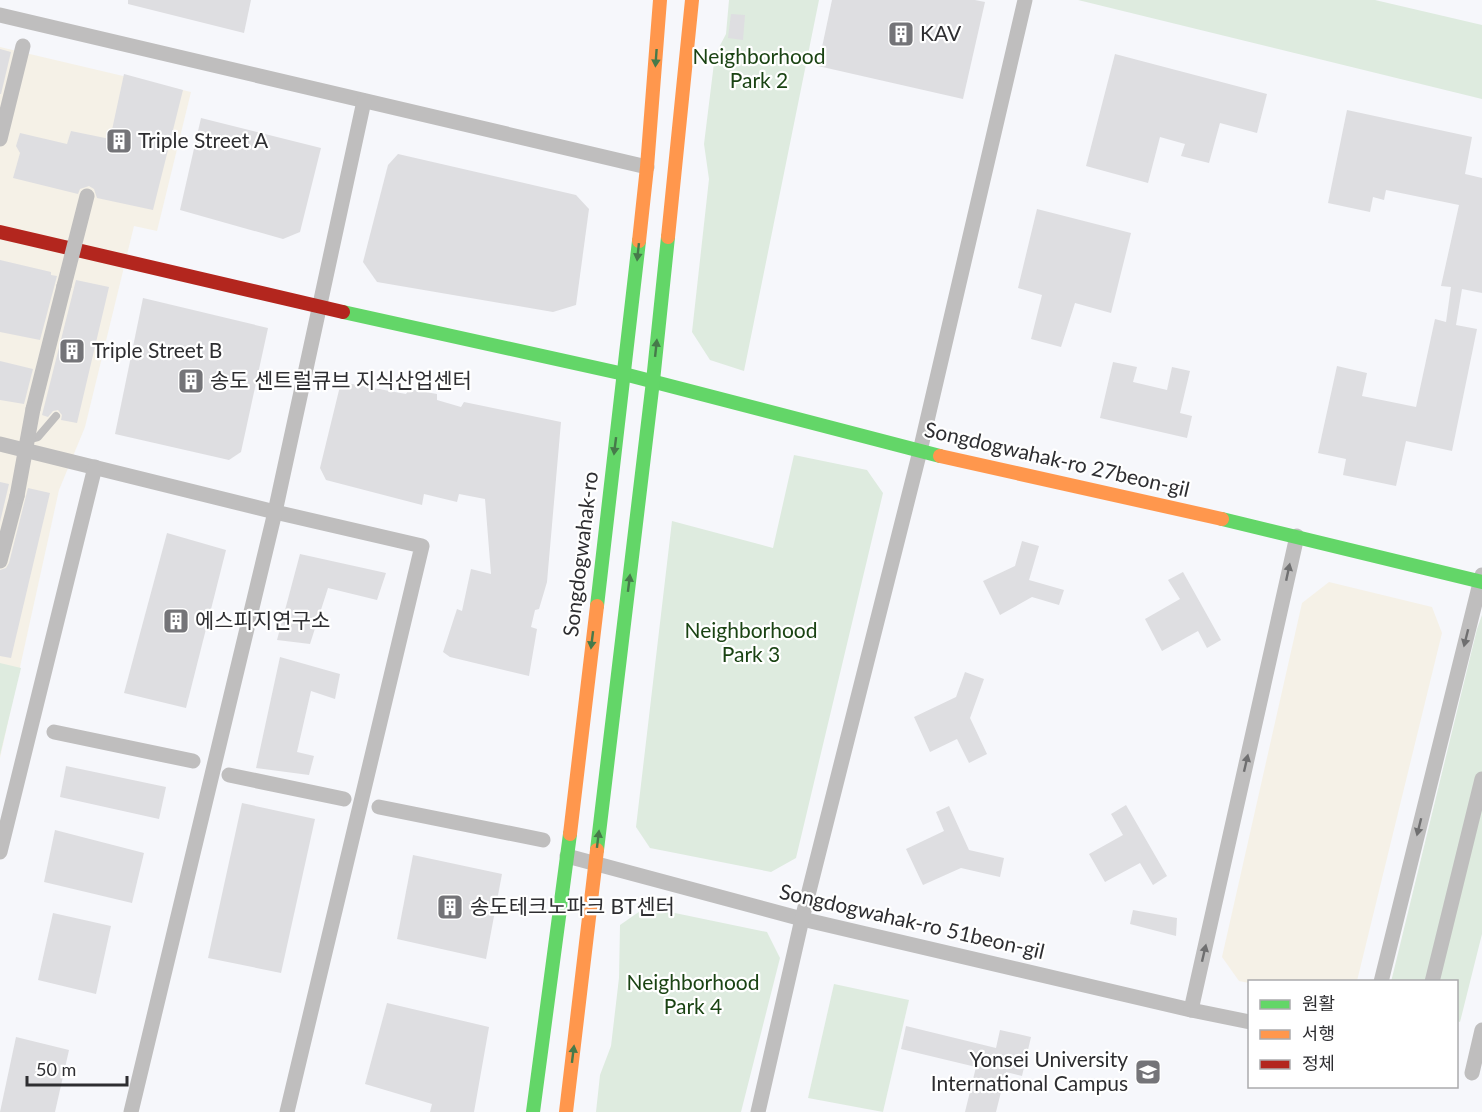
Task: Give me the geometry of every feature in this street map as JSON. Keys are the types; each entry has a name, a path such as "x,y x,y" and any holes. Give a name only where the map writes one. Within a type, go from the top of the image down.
{"main road":[{"name":"Songdogwahak-ro","path":"533,1112 567,856 624,374 647,166 660,0"},
{"path":"566,1112 653,381 692,0"},
{"name":"Songdogwahak-ro 27beon-gil","path":"0,231 319,308 624,374 920,451 1481,579"}],"street":[{"path":"758,1112 802,919 920,451 1025,0"},
{"path":"0,15 647,166"},
{"path":"0,139 23,46"},
{"path":"131,1112 275,512 364,101"},
{"path":"0,561 17,496 33,409 87,196"},
{"path":"3,444 422,546 286,1112"},
{"path":"0,852 95,467"},
{"path":"1191,1010 1297,536"},
{"path":"1380,980 1481,579"},
{"path":"54,732 193,761"},
{"path":"229,774 344,799"},
{"path":"1432,980 1482,779"},
{"path":"379,807 543,840"},
{"name":"Songdogwahak-ro 51beon-gil","path":"567,856 802,919 1248,1022"},
{"path":"1471,1072 1482,1030"}],"lane":[{"path":"3,444 38,437 56,416"}],"shaded area":[{"path":"0,47 191,92 157,231 134,226 85,427 59,490 0,758"},
{"path":"1329,582 1432,607 1442,633 1357,980 1248,980 1248,983 1239,981 1222,957 1302,603"}],"green space":[{"name":"Neighborhood Park 2","path":"729,0 819,0 744,371 710,360 692,332 709,179 704,144 715,55 726,34"},
{"path":"1078,0 1375,0 1482,25 1482,99"},
{"name":"Neighborhood Park 3","path":"794,455 867,470 883,493 796,858 771,872 650,848 636,827 672,521 773,548"},
{"path":"1482,615 1482,934 1460,1022 1458,1021 1458,980 1391,980"},
{"path":"0,663 21,668 0,755"},
{"name":"Neighborhood Park 4","path":"646,907 767,932 780,958 741,1112 596,1112 600,1075 611,1046 619,978 620,925"},
{"path":"834,984 909,1000 883,1112 808,1098"}],"building":[{"path":"128,0 251,0 244,33 128,4"},
{"name":"KAV","path":"832,0 975,0 985,2 963,99 818,66"},
{"path":"731,14 745,15 743,40 728,38"},
{"path":"0,49 11,52 1,94 0,94"},
{"path":"1115,54 1267,94 1257,133 1220,123 1209,163 1181,156 1185,144 1160,137 1148,183 1086,166"},
{"name":"Triple Street A","path":"124,74 183,90 153,210 97,198 94,189 89,186 80,189 78,194 13,178 20,153 16,146 20,133 67,144 71,131 110,139"},
{"path":"1347,110 1472,137 1465,174 1482,178 1482,293 1462,289 1456,325 1477,329 1452,451 1406,441 1396,486 1343,475 1346,459 1318,453 1337,366 1367,373 1362,396 1416,407 1435,319 1446,322 1451,287 1441,286 1459,205 1386,190 1384,200 1373,197 1370,212 1328,203"},
{"path":"201,118 321,148 300,232 283,239 180,210"},
{"path":"398,154 576,195 589,209 576,305 553,312 377,282 363,262 388,165"},
{"path":"1037,209 1131,233 1111,313 1075,303 1061,347 1031,339 1042,295 1018,288"},
{"name":"Triple Street B","path":"0,260 51,272 51,275 57,276 40,340 0,332"},
{"name":"Triple Street B","path":"76,280 109,287 77,423 61,420 62,415 58,410 53,411 48,417 42,415"},
{"name":"송도 센트럴큐브 지식산업센터","path":"143,298 268,328 241,452 229,460 115,434"},
{"path":"0,361 33,369 24,404 0,400"},
{"path":"1113,362 1137,367 1133,382 1167,390 1172,367 1190,371 1180,413 1192,416 1187,438 1100,418"},
{"path":"341,382 406,394 409,389 437,394 437,400 461,407 464,402 561,422 547,582 539,609 535,610 531,627 537,629 529,676 450,657 443,652 457,609 462,611 471,569 491,574 485,499 459,494 457,502 424,494 422,505 326,480 320,468"},
{"path":"0,482 9,484 0,522"},
{"path":"28,488 50,493 11,658 0,656 0,570 6,568 9,563"},
{"name":"에스피지연구소","path":"167,533 226,550 186,708 124,693"},
{"path":"1022,541 1039,546 1029,580 1064,590 1059,605 1032,597 1000,615 983,581 1015,566"},
{"path":"300,554 386,573 377,600 328,588 310,644 277,640"},
{"path":"1183,572 1221,640 1207,648 1198,631 1162,651 1145,619 1180,599 1168,580"},
{"path":"280,657 340,674 335,699 311,691 297,752 314,756 309,775 256,768"},
{"path":"965,672 984,679 970,718 987,754 969,763 957,739 930,752 914,717 956,697"},
{"path":"66,766 166,787 159,819 60,797"},
{"path":"242,803 315,819 281,973 208,958"},
{"path":"1126,805 1167,876 1153,885 1140,863 1105,882 1089,854 1123,835 1111,814"},
{"path":"949,806 969,850 1004,858 1000,877 961,868 923,885 906,849 944,831 936,812"},
{"path":"55,830 144,853 132,903 44,882"},
{"name":"송도테크노파크 BT센터","path":"413,855 502,874 486,959 397,939"},
{"path":"1133,910 1177,918 1176,936 1130,924"},
{"path":"53,913 111,926 96,994 38,980"},
{"path":"387,1003 489,1027 474,1112 430,1112 432,1104 365,1084"},
{"path":"906,1026 996,1048 1000,1030 1031,1037 1022,1076 1006,1072 996,1112 965,1112 976,1067 901,1049"},
{"path":"16,1037 69,1050 55,1112 0,1112"}],"traffic: fast":[{"path":"597,850 668,237"},
{"path":"597,606 639,241"},
{"path":"343,312 624,374 940,456"},
{"path":"1222,519 1482,582"},
{"path":"533,1112 570,834"}],"traffic: slow":[{"path":"639,241 660,0"},
{"path":"668,237 692,0"},
{"path":"940,456 1222,519"},
{"path":"570,834 597,606"},
{"path":"566,1112 597,850"}],"traffic: jam":[{"path":"0,232 343,312"}],"place":[{"name":"KAV","path":"901,34"},
{"name":"Triple Street A","path":"119,141"},
{"name":"Triple Street B","path":"72,351"},
{"name":"송도 센트럴큐브 지식산업센터","path":"191,381"},
{"name":"에스피지연구소","path":"176,621"},
{"name":"송도테크노파크 BT센터","path":"450,907"},
{"name":"Yonsei University International Campus","path":"1148,1072"}]}
